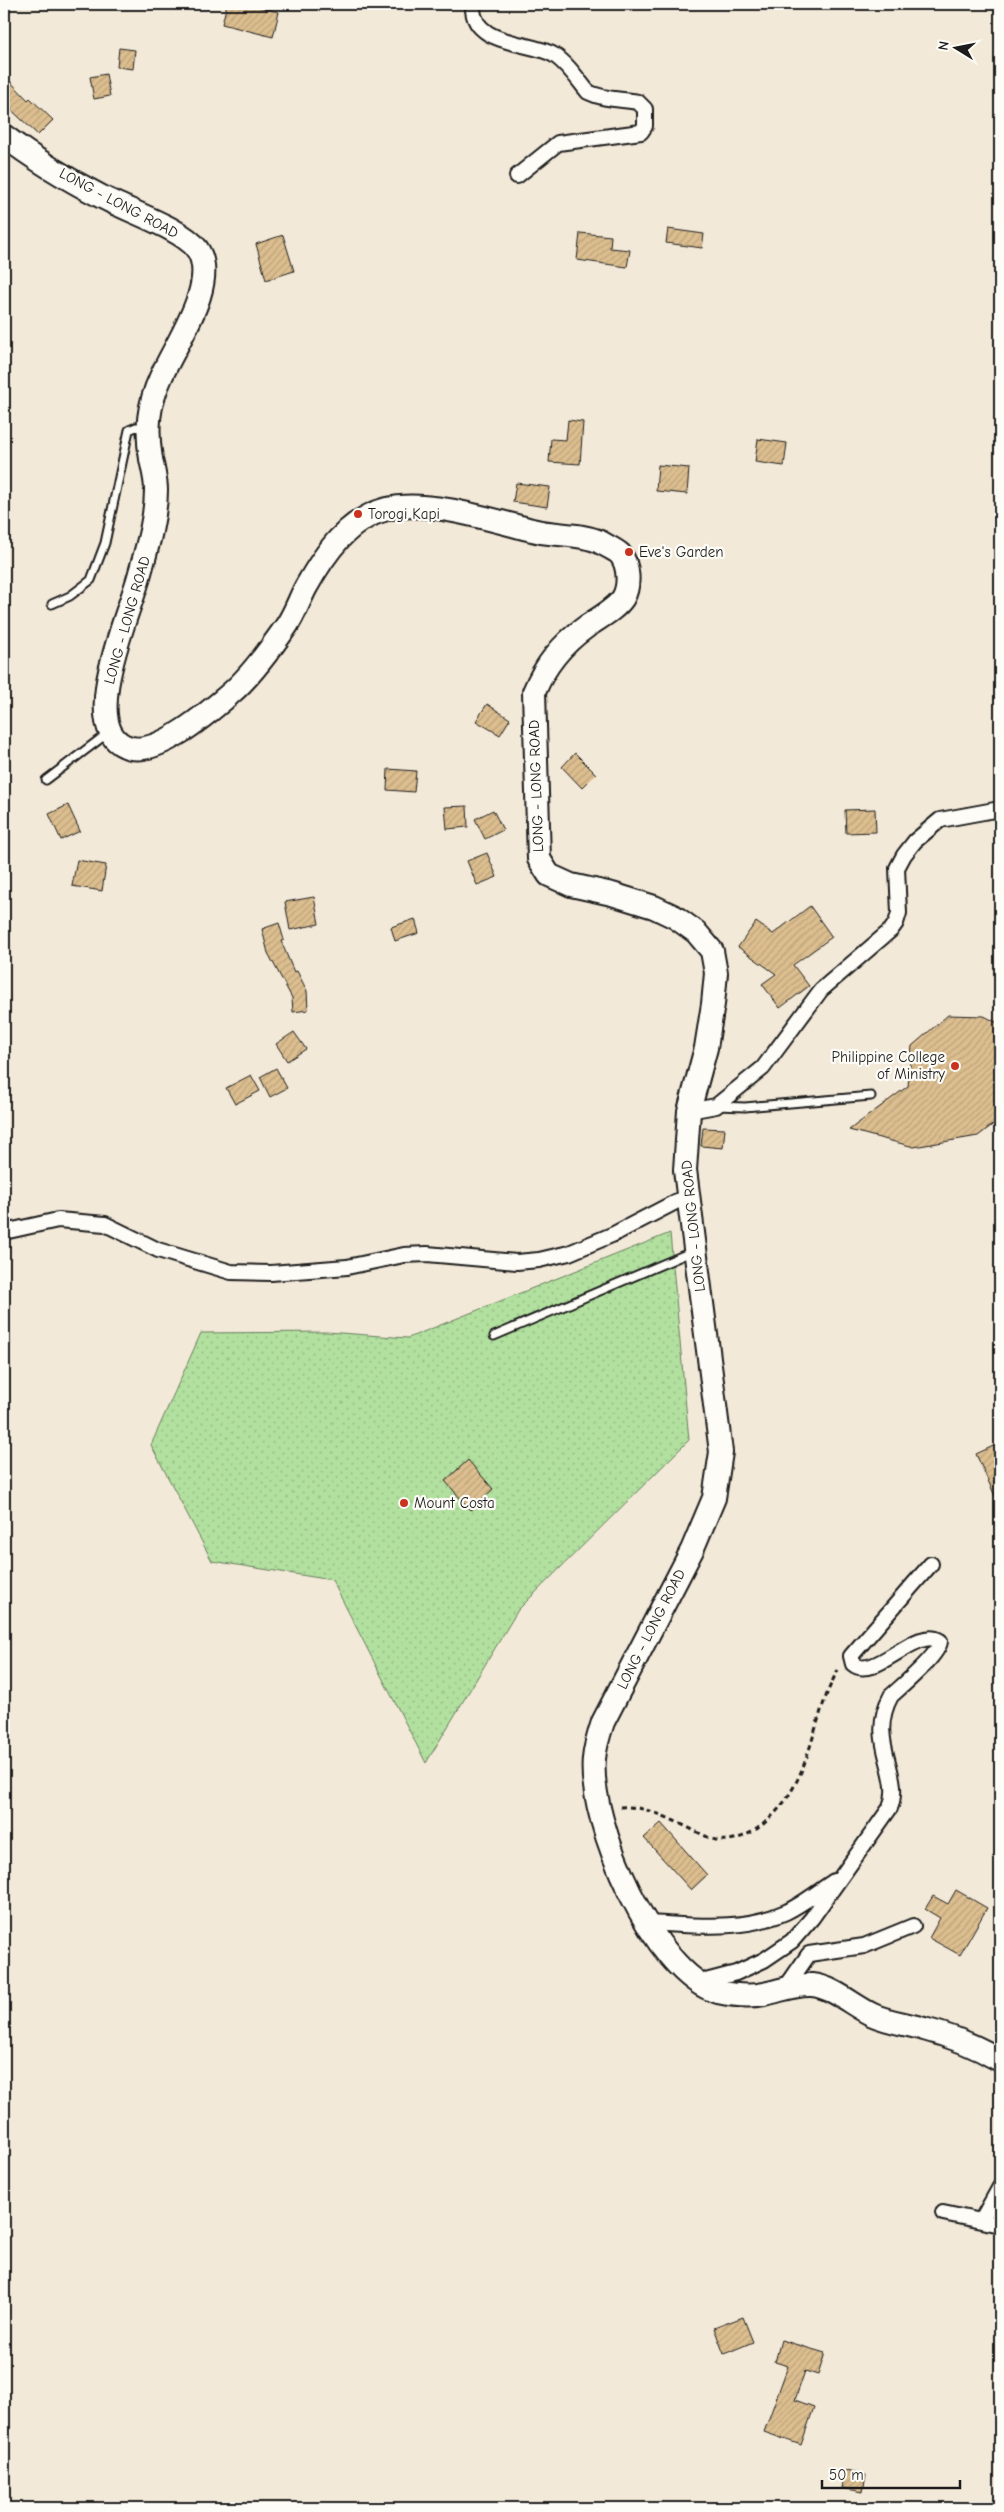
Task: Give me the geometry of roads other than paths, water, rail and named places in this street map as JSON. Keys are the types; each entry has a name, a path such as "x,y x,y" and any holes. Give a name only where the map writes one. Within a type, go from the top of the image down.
{"main road":[{"name":"LONG - LONG ROAD","path":"4,136 100,196 183,236 196,246 203,261 205,276 200,296 153,393 147,430 156,488 150,534 112,663 106,692 105,706 110,732 116,741 125,746 146,750 164,742 233,691 288,625 307,586 330,547 348,528 385,509 400,506 449,511 543,533 596,540 620,554 628,576 623,598 559,651 544,669 534,692 539,859 549,875 571,885 619,896 675,917 696,932 712,951 716,973 713,1004 706,1048 689,1111 685,1170 720,1445 714,1498 692,1550 603,1722 594,1760 599,1809 630,1894 646,1923 673,1960 698,1983 718,1992 738,1995 763,1994 786,1987 813,1985 839,1995 873,2015 947,2035 977,2046 1000,2060"}],"street":[{"path":"473,4 472,14 476,22 484,29 511,44 552,54 564,63 588,92 594,95 602,98 638,102 645,109 645,126 641,132 558,143 518,176"},
{"path":"689,1111 716,1106 763,1068 821,990 867,952 896,923 899,914 897,868 915,841 940,820 1000,809"},
{"path":"4,1232 58,1220 105,1224 158,1250 231,1272 271,1273 347,1267 404,1255 427,1254 517,1262 539,1260 569,1253 614,1234 687,1196"},
{"path":"698,1983 736,1972 764,1960 792,1941 812,1918 885,1817 894,1798 894,1791 882,1745 882,1725 886,1704 891,1696 932,1656 940,1646 940,1641 936,1638 925,1638 878,1663 863,1668 853,1664 851,1656 931,1564"},
{"path":"646,1923 721,1927 768,1919 801,1904 842,1875"},
{"path":"786,1987 809,1954 864,1946 913,1926"},
{"path":"981,2220 1000,2187"},
{"path":"943,2213 1000,2225"}],"lane":[{"path":"52,604 70,596 91,580 105,543 129,430 136,428 147,430"},
{"path":"46,780 110,732"},
{"path":"716,1106 745,1107 871,1096"},
{"path":"494,1336 694,1251"}],"place":[{"name":"Torogi Kapi","path":"358,514"},
{"name":"Eve's Garden","path":"629,552"},
{"name":"Philippine College of Ministry","path":"955,1066"},
{"name":"Mount Costa","path":"404,1503"}]}
